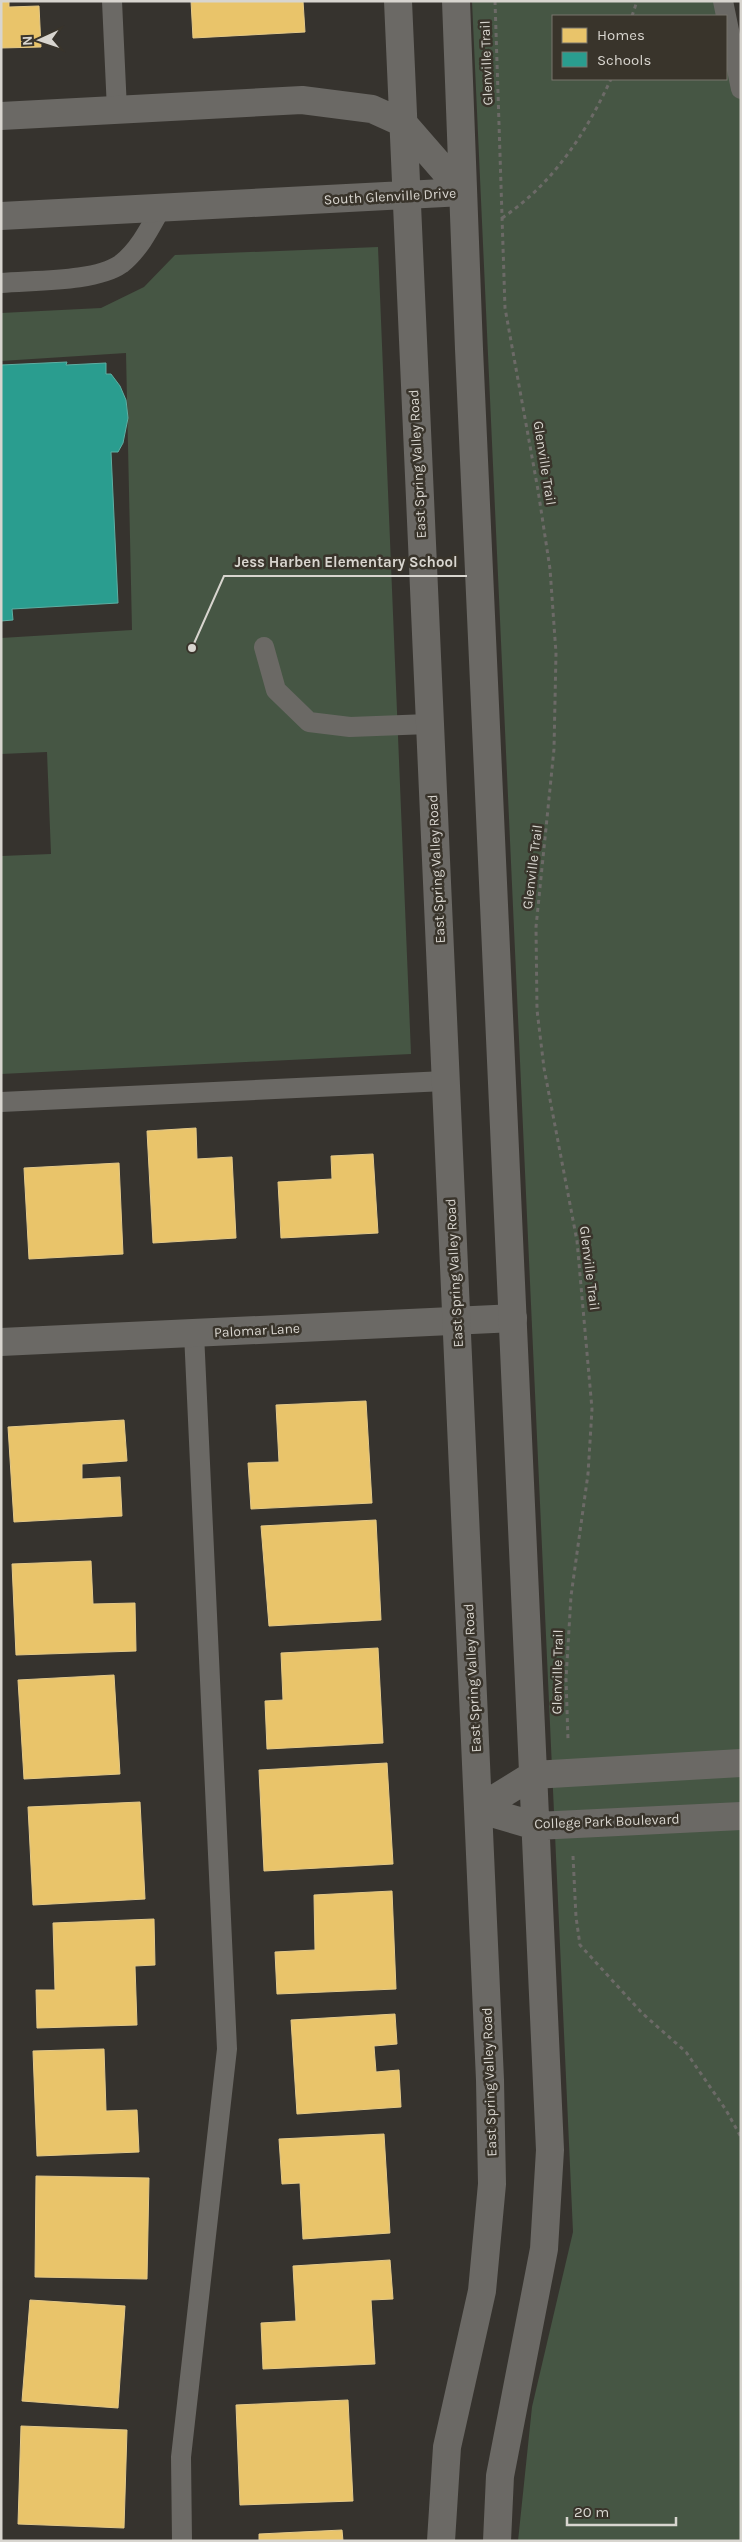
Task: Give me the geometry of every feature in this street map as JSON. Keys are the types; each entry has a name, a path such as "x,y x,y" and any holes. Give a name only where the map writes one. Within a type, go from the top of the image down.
{"street":[{"name":"East Spring Valley Road","path":"398,1 405,195 490,2080 492,2184 482,2291 446,2447 441,2541"},
{"path":"456,1 549,2160 544,2249 500,2476 497,2541"},
{"name":"South Glenville Drive","path":"1,116 302,100 372,109 403,123 463,192"},
{"name":"South Glenville Drive","path":"1,216 463,192"},
{"name":"Palomar Lane","path":"1,1342 513,1318"},
{"path":"478,1809 533,1776 741,1763"},
{"name":"College Park Boulevard","path":"478,1809 536,1826 741,1816"}],"lane":[{"path":"112,1 117,110"},
{"path":"723,1 726,15"},
{"path":"727,21 741,90"},
{"path":"1,283 97,275 121,264 142,242 161,208"},
{"path":"264,646 276,690 309,722 350,727 429,724"},
{"path":"1,1102 445,1081"},
{"path":"182,2541 180,2456 227,2049 194,1333"}],"path":[{"name":"Glenville Trail","path":"495,1 505,308 538,490 550,569 556,652 554,750 536,927 537,1010 544,1068 576,1242 592,1409 588,1474 571,1596 566,1679 568,1734"},
{"path":"632,15 637,1"},
{"path":"502,218 523,204 566,158 592,119 611,80"},
{"path":"573,1854 576,1917 580,1946 642,2013 686,2052 726,2110 741,2137"}],"green space":[{"path":"472,1 722,1 725,15 552,15 552,80 727,80 727,25 741,103 741,2541 518,2541 532,2407 573,2232"},
{"path":"378,247 411,1054 1,1074 1,856 51,854 47,752 1,754 1,638 132,630 126,353 1,361 1,313 101,308 144,287 175,255"}],"building: Homes":[{"path":"1,1 9,1 9,7 39,6 41,47 1,48"},
{"path":"191,1 303,1 305,32 193,38"},
{"path":"196,1128 197,1159 232,1157 236,1238 153,1243 147,1131"},
{"path":"373,1154 378,1233 281,1238 278,1182 332,1179 331,1156"},
{"path":"119,1163 123,1254 29,1259 24,1168"},
{"path":"366,1401 372,1503 251,1509 248,1463 279,1462 276,1405"},
{"path":"124,1420 127,1461 82,1464 82,1479 120,1477 122,1516 14,1522 8,1427"},
{"path":"376,1520 381,1620 269,1626 261,1526"},
{"path":"91,1561 93,1604 135,1603 136,1651 16,1655 12,1564"},
{"path":"378,1648 383,1743 267,1749 265,1701 283,1700 281,1653"},
{"path":"114,1675 120,1774 24,1779 18,1680"},
{"path":"387,1763 393,1864 264,1871 259,1770"},
{"path":"140,1802 145,1899 33,1905 28,1807"},
{"path":"392,1891 396,1989 277,1994 275,1952 315,1950 314,1895"},
{"path":"154,1919 155,1965 135,1966 137,2025 37,2028 36,1990 55,1990 53,1923"},
{"path":"395,2014 397,2044 374,2046 376,2072 399,2070 401,2107 297,2114 291,2020"},
{"path":"104,2049 106,2111 137,2110 139,2152 37,2156 33,2051"},
{"path":"384,2134 390,2233 303,2239 300,2183 282,2184 279,2139"},
{"path":"36,2176 149,2178 147,2279 35,2277"},
{"path":"390,2260 393,2299 371,2300 375,2364 263,2369 261,2323 296,2321 293,2266"},
{"path":"30,2300 125,2306 118,2408 22,2401"},
{"path":"348,2400 353,2501 240,2505 236,2405"},
{"path":"21,2426 127,2430 124,2528 18,2524"},
{"path":"342,2530 343,2541 259,2541 259,2534"}],"building: Schools":[{"path":"67,362 66,365 106,363 106,374 111,374 120,386 126,400 128,418 123,443 118,452 111,452 118,603 12,609 13,620 1,621 1,365"}],"place":[{"name":"Jess Harben Elementary School","path":"192,648"}]}
